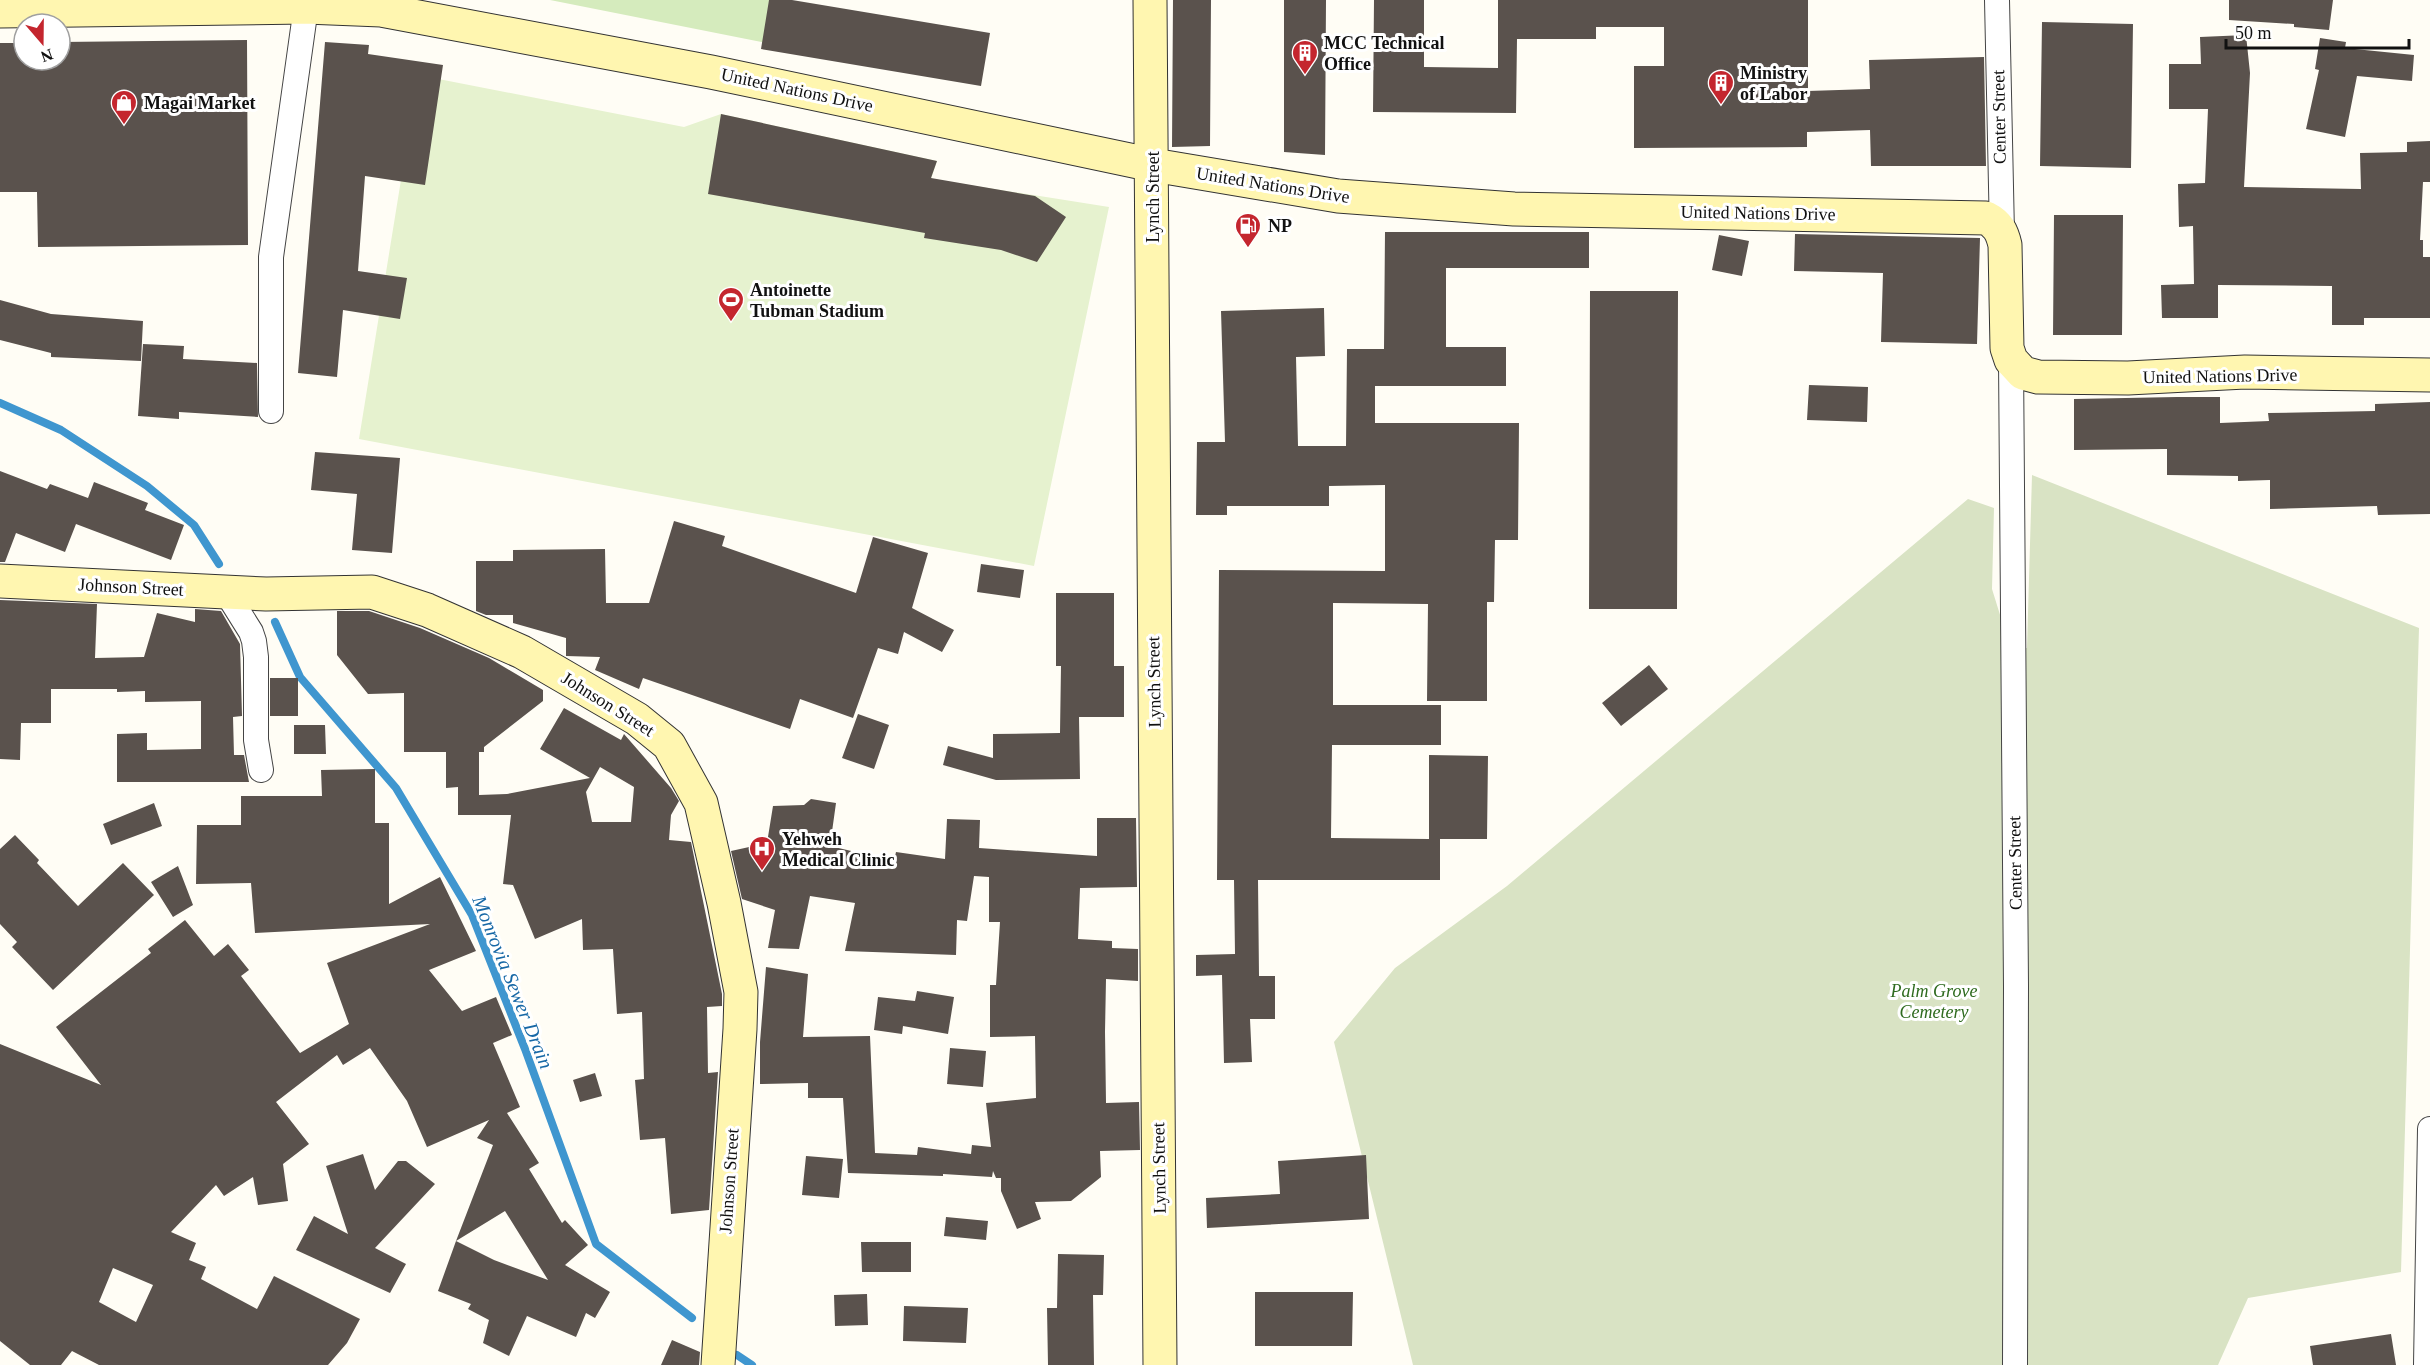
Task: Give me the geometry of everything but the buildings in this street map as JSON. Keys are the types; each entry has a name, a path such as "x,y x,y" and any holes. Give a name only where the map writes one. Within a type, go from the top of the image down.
{"street":[{"name":"Lynch Street","path":"1150,0 1160,1365"},
{"name":"Center Street","path":"1997,0 2002,233"},
{"name":"United Nations Drive","path":"0,11 306,7 381,10 711,72 1153,165 1338,196 1417,204 1526,210 1974,216 1995,222 2002,233"},
{"path":"271,411 271,257 306,7"},
{"path":"2002,233 2005,245 2007,348 2012,360"},
{"name":"United Nations Drive","path":"2012,360 2023,373 2038,377 2128,378 2245,372 2430,375"},
{"name":"Center Street","path":"2012,360 2016,974 2015,1365"},
{"name":"Johnson Street","path":"0,581 226,592 372,592 427,609 522,652 637,719 669,745 701,803 741,992 717,1365"},
{"path":"226,592 251,632 254,641 256,740 261,770"},
{"path":"2426,1365 2430,1129"}],"green space":[{"path":"550,0 769,0 766,43"},
{"name":"Antoinette Tubman Stadium","path":"418,75 684,127 721,114 937,161 931,179 1109,207 1034,566 359,439"},
{"name":"Palm Grove Cemetery","path":"2032,475 2419,628 2401,1272 2248,1298 2218,1365 1413,1365 1334,1042 1395,968 1507,886 1968,499 1994,508 1992,589 2010,647 2027,648"}],"waterway":[{"name":"Monrovia Sewer Drain","path":"0,403 61,430 147,486 194,525 219,564"},
{"name":"Monrovia Sewer Drain","path":"275,622 300,677 396,788 472,915 525,1049 596,1244 692,1318"},
{"name":"Monrovia Sewer Drain","path":"737,1355 752,1365"}],"place":[{"name":"MCC Technical Office","path":"1305,76"},
{"name":"Ministry of Labor","path":"1721,106"},
{"name":"Magai Market","path":"124,126"},
{"name":"NP","path":"1248,249"},
{"name":"Antoinette Tubman Stadium","path":"731,323"},
{"name":"Yehweh Medical Clinic","path":"762,872"}]}
